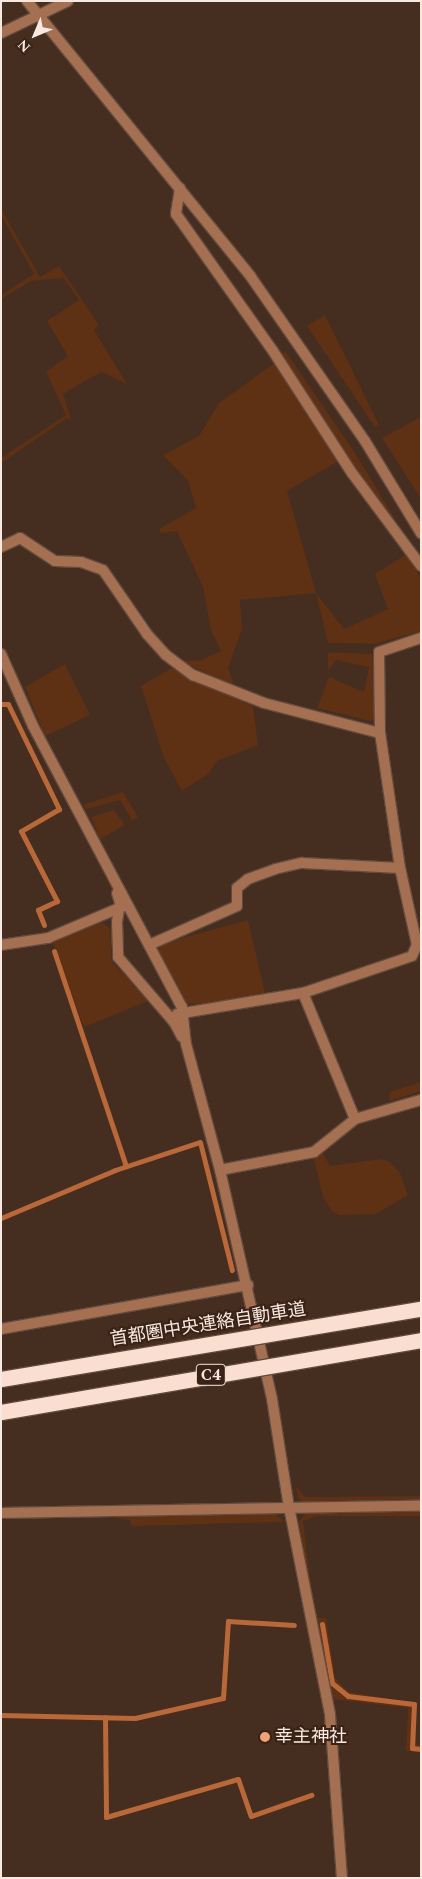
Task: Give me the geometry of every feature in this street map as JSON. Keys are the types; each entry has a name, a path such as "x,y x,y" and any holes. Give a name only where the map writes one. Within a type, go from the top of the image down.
{"highway":[{"name":"首都圏中央連絡自動車道","path":"1,1379 421,1309"},
{"name":"C4","path":"1,1412 421,1340"}],"street":[{"path":"27,1 251,278 317,368 421,533"},
{"path":"1,33 68,1"},
{"path":"180,188 176,214 273,351 352,472 421,566"},
{"path":"1,547 20,538 55,561 81,562 103,570 147,634 166,654 193,675 264,703 380,733"},
{"path":"169,1016 302,992 412,956 419,944 400,868 380,733 379,652 421,638"},
{"path":"1,654 33,726 106,866 124,906 150,945 184,1013 186,1044 220,1170 248,1286 272,1399 289,1507 330,1715 342,1878"},
{"path":"150,945 237,906 237,888 248,879 275,869 302,863 400,868"},
{"path":"1,945 48,938 124,906"},
{"path":"124,906 117,922 118,958 169,1016 186,1044"},
{"path":"302,992 355,1119"},
{"path":"220,1170 314,1152 355,1119 421,1100"},
{"path":"1,1329 248,1286"},
{"path":"1,1513 421,1506"}],"shaded area":[{"path":"1,209 40,277 59,266 99,325 94,330 127,384 102,372 63,394 71,419 67,418 1,463 1,458 66,415 46,372 68,356 47,321 79,300 64,278 31,281 1,299 1,295 34,274 1,215"},
{"path":"325,315 379,425 375,427 307,326"},
{"path":"286,352 353,450 394,517 390,519 356,472 280,355"},
{"path":"276,362 340,460 287,491 316,593 240,600 242,629 228,668 234,685 180,661 201,660 221,651 211,630 203,587 177,531 161,533 159,529 196,508 188,481 163,455 199,436 219,403"},
{"path":"421,417 421,499 382,438"},
{"path":"407,554 421,579 421,631 374,644 328,643 316,593 344,629 388,609 375,574"},
{"path":"328,652 372,654 374,657 375,718 370,721 317,708 329,677 364,692 369,667 336,660 328,671"},
{"path":"65,664 90,715 45,736 25,687"},
{"path":"172,668 253,706 258,745 217,761 208,774 182,791 164,758 141,686"},
{"path":"123,792 138,817 132,820 120,800 87,809 83,805"},
{"path":"114,810 125,825 100,839 91,817"},
{"path":"248,920 265,993 221,1002 191,1004 184,1001 158,953 160,944"},
{"path":"101,922 110,928 112,962 148,1001 84,1027 53,943"},
{"path":"421,1082 421,1091 389,1101 390,1092"},
{"path":"323,1153 330,1166 381,1159 390,1162 400,1173 408,1195 376,1214 339,1215 332,1211 323,1197 314,1159"},
{"path":"296,1486 305,1497 421,1496 421,1499 303,1502 298,1498"},
{"path":"421,1510 421,1516 316,1516 303,1521 315,1618 326,1618 335,1678 348,1692 416,1703 416,1744 421,1745 421,1752 406,1751 408,1708 332,1699 315,1619 299,1522 307,1512"},
{"path":"275,1513 284,1522 131,1526 130,1520 109,1517"}],"waterway":[{"path":"1,704 8,704 59,809 21,831 57,901 38,910 44,925"},
{"path":"54,951 126,1166"},
{"path":"1,1218 115,1170 200,1142 232,1270"},
{"path":"1,1715 135,1718 223,1698 228,1621 294,1625"},
{"path":"322,1624 332,1683 348,1696 414,1704 412,1748 421,1749"},
{"path":"105,1717 106,1817 238,1779 251,1816 311,1795"}],"place":[{"name":"幸主神社","path":"265,1737"}]}
